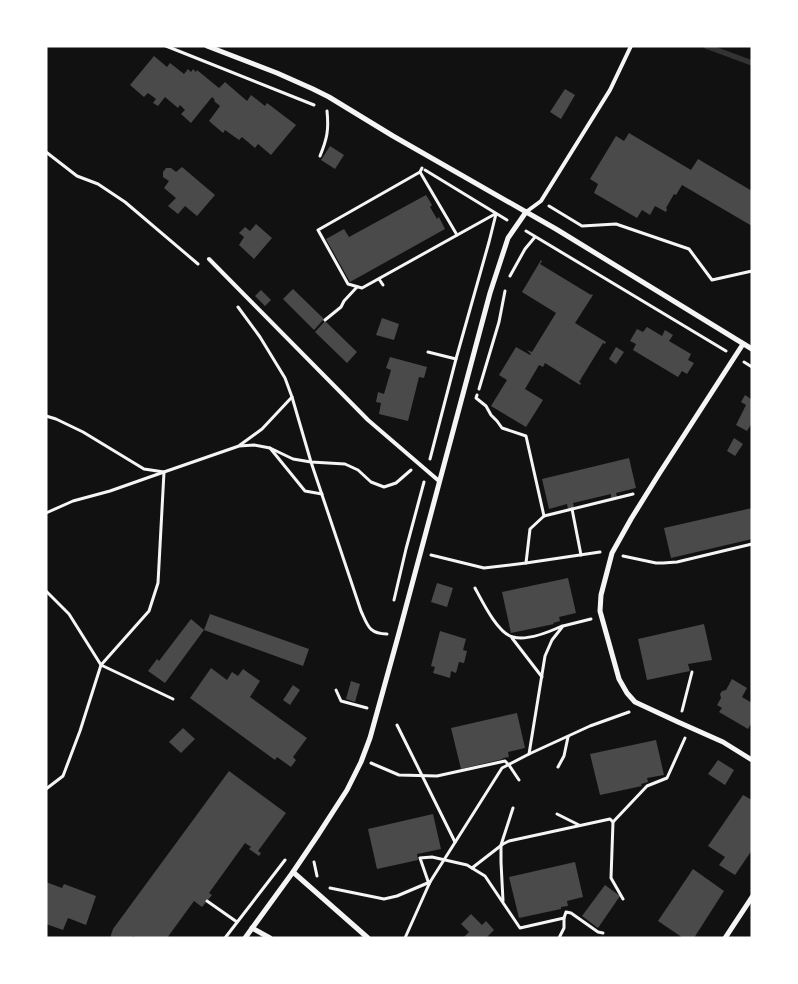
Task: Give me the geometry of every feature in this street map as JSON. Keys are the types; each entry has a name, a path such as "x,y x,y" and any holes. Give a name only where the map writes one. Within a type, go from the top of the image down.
{"street":[{"path":"207,46 313,89 351,110 392,136 526,212 752,350"},
{"path":"245,938 293,872 347,790 370,738 490,293 508,238 526,212"},
{"path":"743,344 659,474 612,553 601,595 600,611 619,679 635,702 723,742 752,760"},
{"path":"293,872 368,938"},
{"path":"725,938 752,897"},
{"path":"252,928 270,938"}],"lane":[{"path":"526,212 541,201 610,90 631,46"},
{"path":"209,259 368,420 439,481"}],"path":[{"path":"166,46 321,108"},
{"path":"320,156 329,126 327,111"},
{"path":"46,152 77,176 98,184 125,202 202,268"},
{"path":"393,606 406,549 496,214 362,288 348,284 318,230 421,170 457,235"},
{"path":"541,201 582,226 616,224 689,249 712,280 752,272"},
{"path":"508,279 535,236 752,367"},
{"path":"484,241 489,242"},
{"path":"379,279 383,285"},
{"path":"507,285 499,322 476,398 486,406 502,428 526,436 544,516"},
{"path":"325,320 341,307 357,287"},
{"path":"235,304 247,318 285,378 361,611 368,628 378,634 388,634 386,642"},
{"path":"428,352 456,359"},
{"path":"239,446 262,429 292,397"},
{"path":"46,416 83,432 144,469 164,472"},
{"path":"46,513 73,501 110,491 239,446 254,445 270,448 293,459 345,464 358,470 371,482 384,487 396,483 420,465"},
{"path":"270,448 304,492 322,494"},
{"path":"46,789 63,776 80,731 100,665 149,611 158,583 164,472"},
{"path":"526,563 530,529 544,516 639,492"},
{"path":"572,509 581,555"},
{"path":"420,553 484,568 606,551 648,562 677,562 752,544"},
{"path":"476,588 488,611 500,628 512,638 542,677"},
{"path":"46,591 70,614 100,665 173,699"},
{"path":"512,638 527,638 540,635 563,626 602,616"},
{"path":"529,754 545,656 552,640 563,626"},
{"path":"678,722 692,672"},
{"path":"336,690 341,701 368,709"},
{"path":"366,716 370,700"},
{"path":"405,938 429,883 502,768 590,726 637,709"},
{"path":"397,725 455,843"},
{"path":"558,767 564,756 568,736"},
{"path":"623,899 611,878 612,822 647,786 667,778 686,736"},
{"path":"362,758 399,775 423,776 437,776 505,761 519,780"},
{"path":"503,902 502,845 513,808"},
{"path":"557,814 579,825"},
{"path":"472,868 502,845 514,840 610,818 612,822"},
{"path":"429,883 420,858 432,857 467,865 487,878 520,928 564,918"},
{"path":"225,938 285,859"},
{"path":"314,859 317,877 321,882"},
{"path":"332,893 325,887 384,899 398,896 429,883"},
{"path":"207,901 237,922"},
{"path":"559,938 564,928 566,912 572,913 598,932 603,933"}],"building":[{"path":"154,56 167,67 170,63 184,74 188,69 191,72 193,69 196,72 197,70 219,88 225,82 247,101 251,95 265,106 267,103 296,125 271,155 258,144 255,148 242,137 239,140 225,130 223,133 209,121 220,106 212,97 191,123 181,114 185,110 180,105 178,108 165,97 158,106 153,103 156,99 148,93 144,97 130,85"},
{"path":"565,89 575,95 561,119 550,112"},
{"path":"629,133 691,170 698,159 752,191 752,226 682,185 676,195 674,194 666,208 666,212 655,206 650,215 642,210 637,218 594,193 598,184 590,179 616,136 624,141"},
{"path":"330,146 344,155 335,169 321,160"},
{"path":"182,167 215,195 197,216 185,206 178,214 168,206 176,198 164,188 169,181 163,177 163,172 166,168 171,168 176,172"},
{"path":"426,195 432,205 430,207 437,219 439,217 445,229 350,282 326,239 344,229 349,237"},
{"path":"256,224 272,238 254,259 239,245 244,237 239,233 245,227 250,231"},
{"path":"541,260 540,264 593,295 575,323 606,342 605,344 603,343 579,382 581,383 580,385 545,363 543,367 539,365 525,389 543,400 526,427 491,406 507,380 499,375 516,347 530,355 527,350 532,352 556,313 522,292"},
{"path":"293,289 324,319 314,330 283,299"},
{"path":"261,290 271,300 265,306 255,296"},
{"path":"382,318 399,324 394,340 376,335"},
{"path":"325,321 357,352 347,363 315,332"},
{"path":"647,327 662,336 665,330 673,335 669,341 691,354 688,360 694,363 687,374 682,371 678,377 633,350 636,344 630,341 637,329 643,332"},
{"path":"616,347 624,352 616,364 609,359"},
{"path":"390,357 427,367 424,378 419,377 408,421 379,414 381,403 376,402 378,392 384,394 391,370 386,368"},
{"path":"745,395 751,399 752,397 752,423 747,431 736,425 746,405 741,402"},
{"path":"734,438 743,444 735,456 727,451"},
{"path":"629,458 636,488 616,493 617,497 611,498 611,494 573,503 574,507 568,509 567,504 549,509 542,479"},
{"path":"752,508 752,539 671,558 664,528"},
{"path":"568,578 576,613 559,617 560,621 554,624 511,633 502,592"},
{"path":"437,583 453,588 447,607 431,602"},
{"path":"210,614 309,649 303,666 204,630"},
{"path":"191,619 204,630 165,683 148,671 157,659 159,661"},
{"path":"704,624 712,660 688,664 690,671 647,680 638,639"},
{"path":"440,631 466,639 463,650 467,651 464,663 459,662 456,673 451,671 450,678 433,673 435,667 431,666"},
{"path":"211,668 227,680 232,672 238,676 243,669 260,681 250,697 307,738 293,757 296,760 291,767 277,757 275,760 190,698"},
{"path":"732,679 747,688 742,697 752,703 752,722 748,729 719,712 722,708 717,705 721,698 720,694 726,690"},
{"path":"351,681 360,684 355,702 346,699"},
{"path":"293,685 300,690 290,705 283,700"},
{"path":"517,713 525,748 508,752 509,757 503,759 461,769 451,728"},
{"path":"183,728 195,739 181,753 169,742"},
{"path":"656,740 664,775 647,778 648,782 641,784 642,786 600,795 590,754"},
{"path":"718,760 734,770 725,785 708,774"},
{"path":"229,771 286,813 258,851 261,853 259,856 249,849 251,847 245,843 209,893 212,895 202,907 194,901 167,938 136,938 133,936 132,938 110,938 113,929"},
{"path":"743,795 752,800 752,850 735,875 719,865 725,857 708,846"},
{"path":"433,814 441,849 417,854 418,860 377,869 368,829"},
{"path":"575,862 583,897 567,901 568,906 561,907 561,909 519,918 509,877"},
{"path":"693,869 724,891 694,938 683,938 658,921"},
{"path":"46,882 62,888 64,884 96,896 86,925 68,918 63,930 46,924"},
{"path":"605,885 620,896 598,928 582,916"},
{"path":"471,914 482,925 486,921 494,930 486,938 463,938 469,932 461,924"}],"waterway":[{"path":"706,46 752,63"}]}
